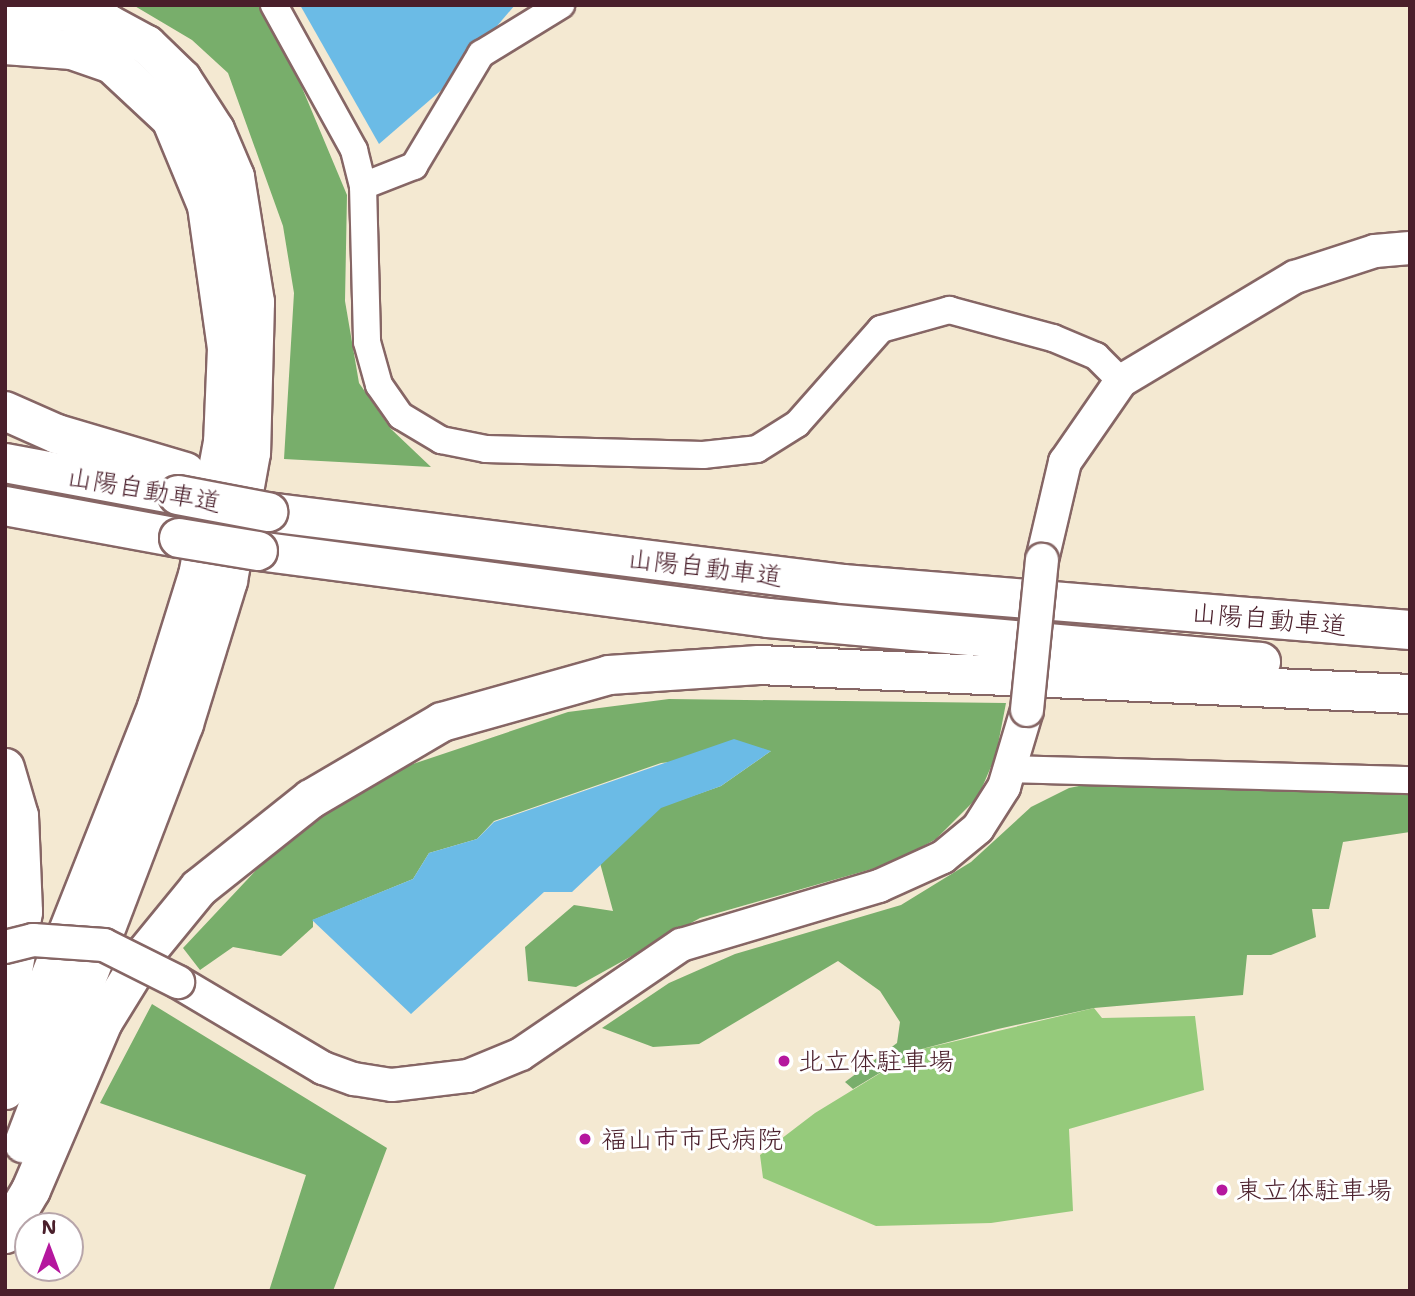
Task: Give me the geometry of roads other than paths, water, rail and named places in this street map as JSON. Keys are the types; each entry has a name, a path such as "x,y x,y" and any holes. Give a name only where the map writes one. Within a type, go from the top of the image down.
{"highway":[{"path":"5,11 68,12 108,24 146,45 182,79 215,130 236,177 255,302 251,453 228,581 184,724 5,1193"},
{"path":"5,45 72,50 112,64 171,119 207,206 226,348 223,442 198,575 156,707 5,1090"},
{"path":"5,411 181,483"},
{"name":"山陽自動車道","path":"5,463 181,483 545,548 843,584 1410,630"},
{"name":"山陽自動車道","path":"5,506 258,551 768,618 1410,674"},
{"path":"5,1234 31,1190 103,1022 145,954 199,888 311,799 442,722 609,675 759,665 1410,694"},
{"path":"5,768 19,816 23,912 5,1018"}],"street":[{"path":"274,5 354,150 363,187 364,314 379,384 416,428 465,447 703,455 757,449 797,424 881,329 938,312 974,314 1054,338 1096,356 1121,380"},
{"path":"363,187 414,166 481,54 561,5"},
{"path":"5,947 33,940 104,945 178,982 323,1069 354,1079 393,1085 468,1076 521,1054 681,945 879,886 943,857 978,828 1011,769 1027,710 1042,560 1065,462 1121,380 1295,277 1375,251 1410,248"},
{"path":"1011,769 1410,780"}],"water":[{"path":"300,5 515,5 445,87 379,144"},
{"path":"734,739 771,751 721,786 661,808 572,892 544,892 411,1014 312,920 413,879 429,853 477,839 494,822"}],"place":[{"name":"北立体駐車場","path":"784,1061"},
{"name":"福山市市民病院","path":"585,1139"},
{"name":"東立体駐車場","path":"1222,1190"}]}
